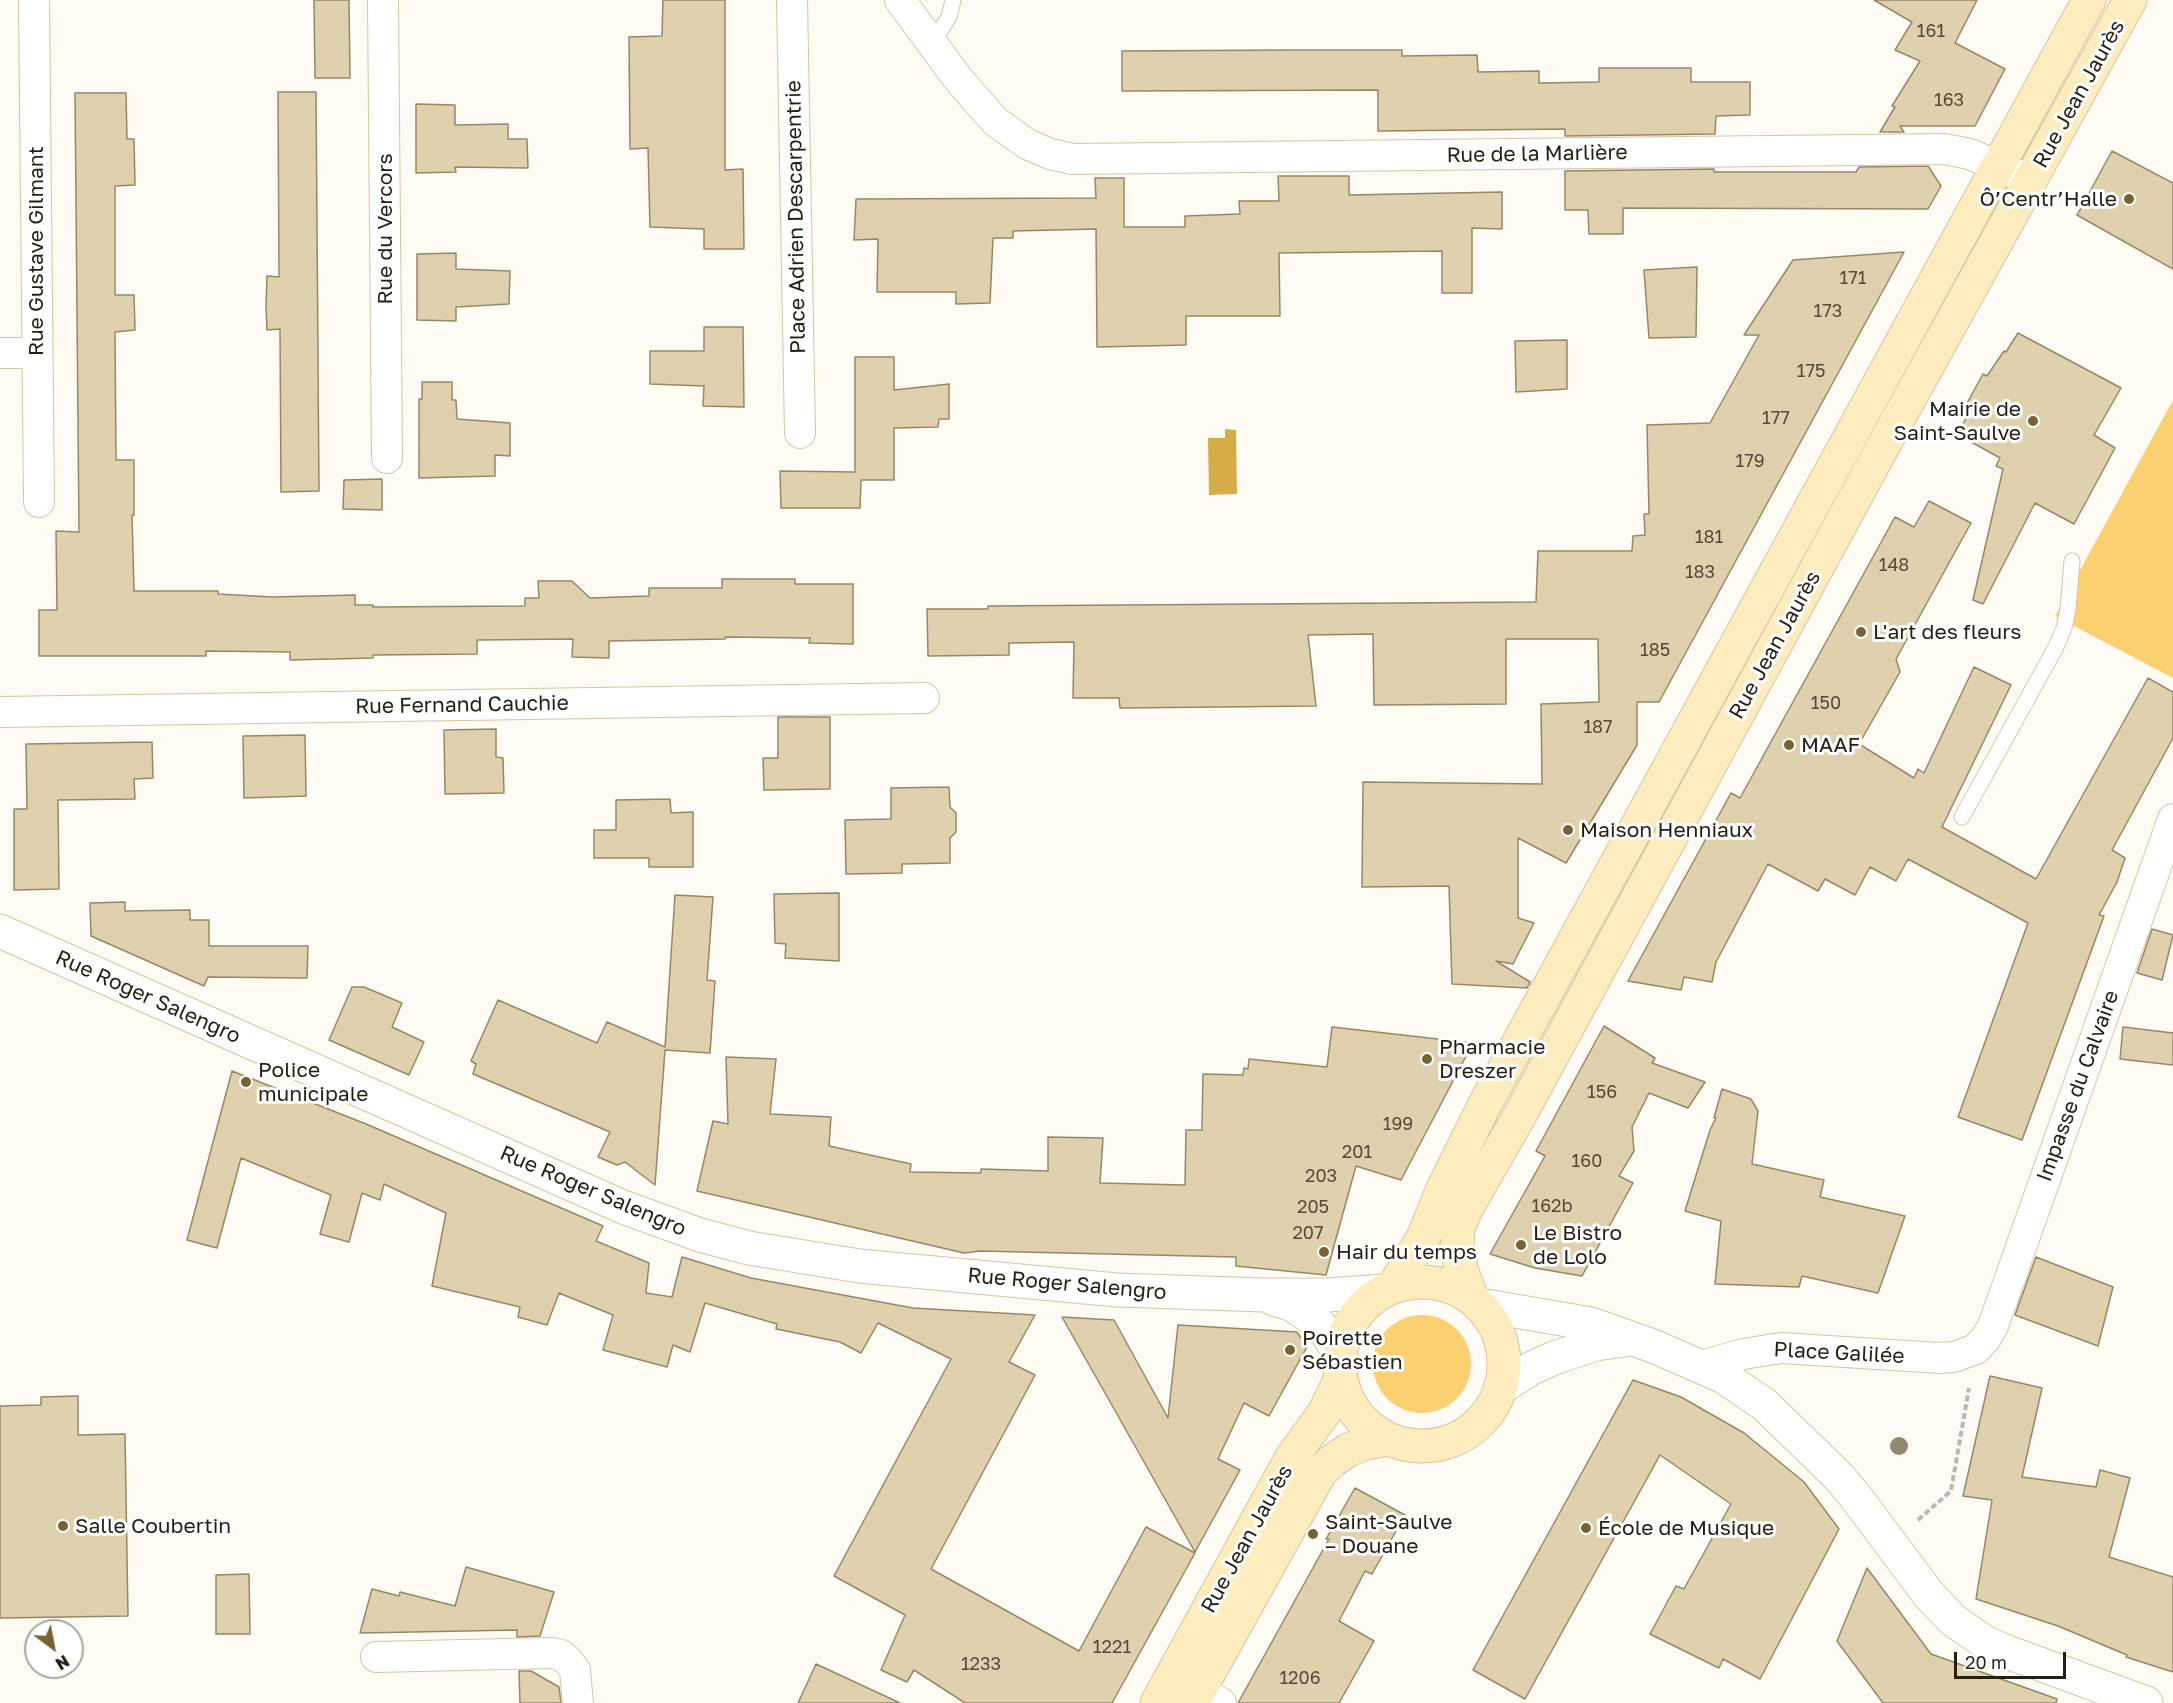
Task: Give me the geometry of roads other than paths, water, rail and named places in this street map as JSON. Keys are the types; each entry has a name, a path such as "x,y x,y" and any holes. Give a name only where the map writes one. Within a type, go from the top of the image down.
{"main road":[{"name":"Rue Jean Jaurès","path":"1389,1288 1423,1238 1442,1191 1484,1106 2089,0"},
{"name":"Rue Jean Jaurès","path":"1476,1302 1462,1272 1457,1250 1458,1229 1466,1209 1525,1106 1887,440 2130,0"},
{"path":"1414,1281 1435,1282 1455,1288 1476,1302 1493,1321 1503,1348 1504,1368 1500,1388 1492,1406 1480,1422 1456,1439 1437,1445 1417,1446 1388,1439 1357,1415 1347,1397 1340,1366 1345,1335 1354,1317 1367,1302 1389,1288 1414,1281"},
{"name":"Rue Jean Jaurès","path":"1188,1695 1292,1457 1328,1406 1340,1366"},
{"name":"Rue Jean Jaurès","path":"1188,1695 1320,1473 1348,1450 1366,1443 1388,1439"}],"street":[{"name":"Rue Gustave Gilmant","path":"34,0 39,502"},
{"name":"Rue du Vercors","path":"383,0 387,458"},
{"name":"Place Adrien Descarpentrie","path":"792,0 800,433"},
{"path":"900,0 932,43"},
{"name":"Rue de la Marlière","path":"932,43 985,112 1006,131 1038,150 1061,157 1086,160 1944,149 1970,154 2032,181"},
{"path":"0,353 37,353"},
{"name":"Rue Fernand Cauchie","path":"0,712 924,698"},
{"name":"Impasse du Calvaire","path":"1976,1348 1993,1326 2173,819"},
{"name":"Rue Roger Salengro","path":"0,931 623,1207 700,1235 749,1248 868,1267 1146,1292 1327,1294 1389,1288"},
{"name":"Rue Roger Salengro","path":"1264,1295 1293,1305 1309,1314 1322,1326 1340,1366"},
{"path":"1476,1302 1582,1321 1702,1366 1745,1389 1783,1421 1844,1483 1940,1608 1970,1633 2007,1652 2146,1703"},
{"path":"1500,1388 1532,1368 1560,1356 1607,1342 1633,1339"},
{"name":"Place Galilée","path":"1702,1366 1743,1354 1781,1348 1940,1358 1966,1354 1976,1348"},
{"path":"376,1657 552,1653 561,1655 574,1670 578,1703"}],"lane":[{"path":"932,43 949,17 953,0"},
{"path":"1962,817 2056,648 2068,609 2072,561"}],"place":[{"name":"Ô’Centr’Halle","path":"2129,199"},
{"name":"Mairie de Saint-Saulve","path":"2033,421"},
{"name":"L'art des fleurs","path":"1861,632"},
{"name":"MAAF","path":"1789,745"},
{"name":"Maison Henniaux","path":"1568,830"},
{"name":"Pharmacie Dreszer","path":"1427,1059"},
{"name":"Police municipale","path":"246,1082"},
{"name":"Le Bistro de Lolo","path":"1521,1245"},
{"name":"Hair du temps","path":"1324,1252"},
{"name":"Poirette Sébastien","path":"1290,1350"},
{"name":"Salle Coubertin","path":"63,1526"},
{"name":"École de Musique","path":"1586,1528"},
{"name":"Saint-Saulve – Douane","path":"1313,1534"}]}
